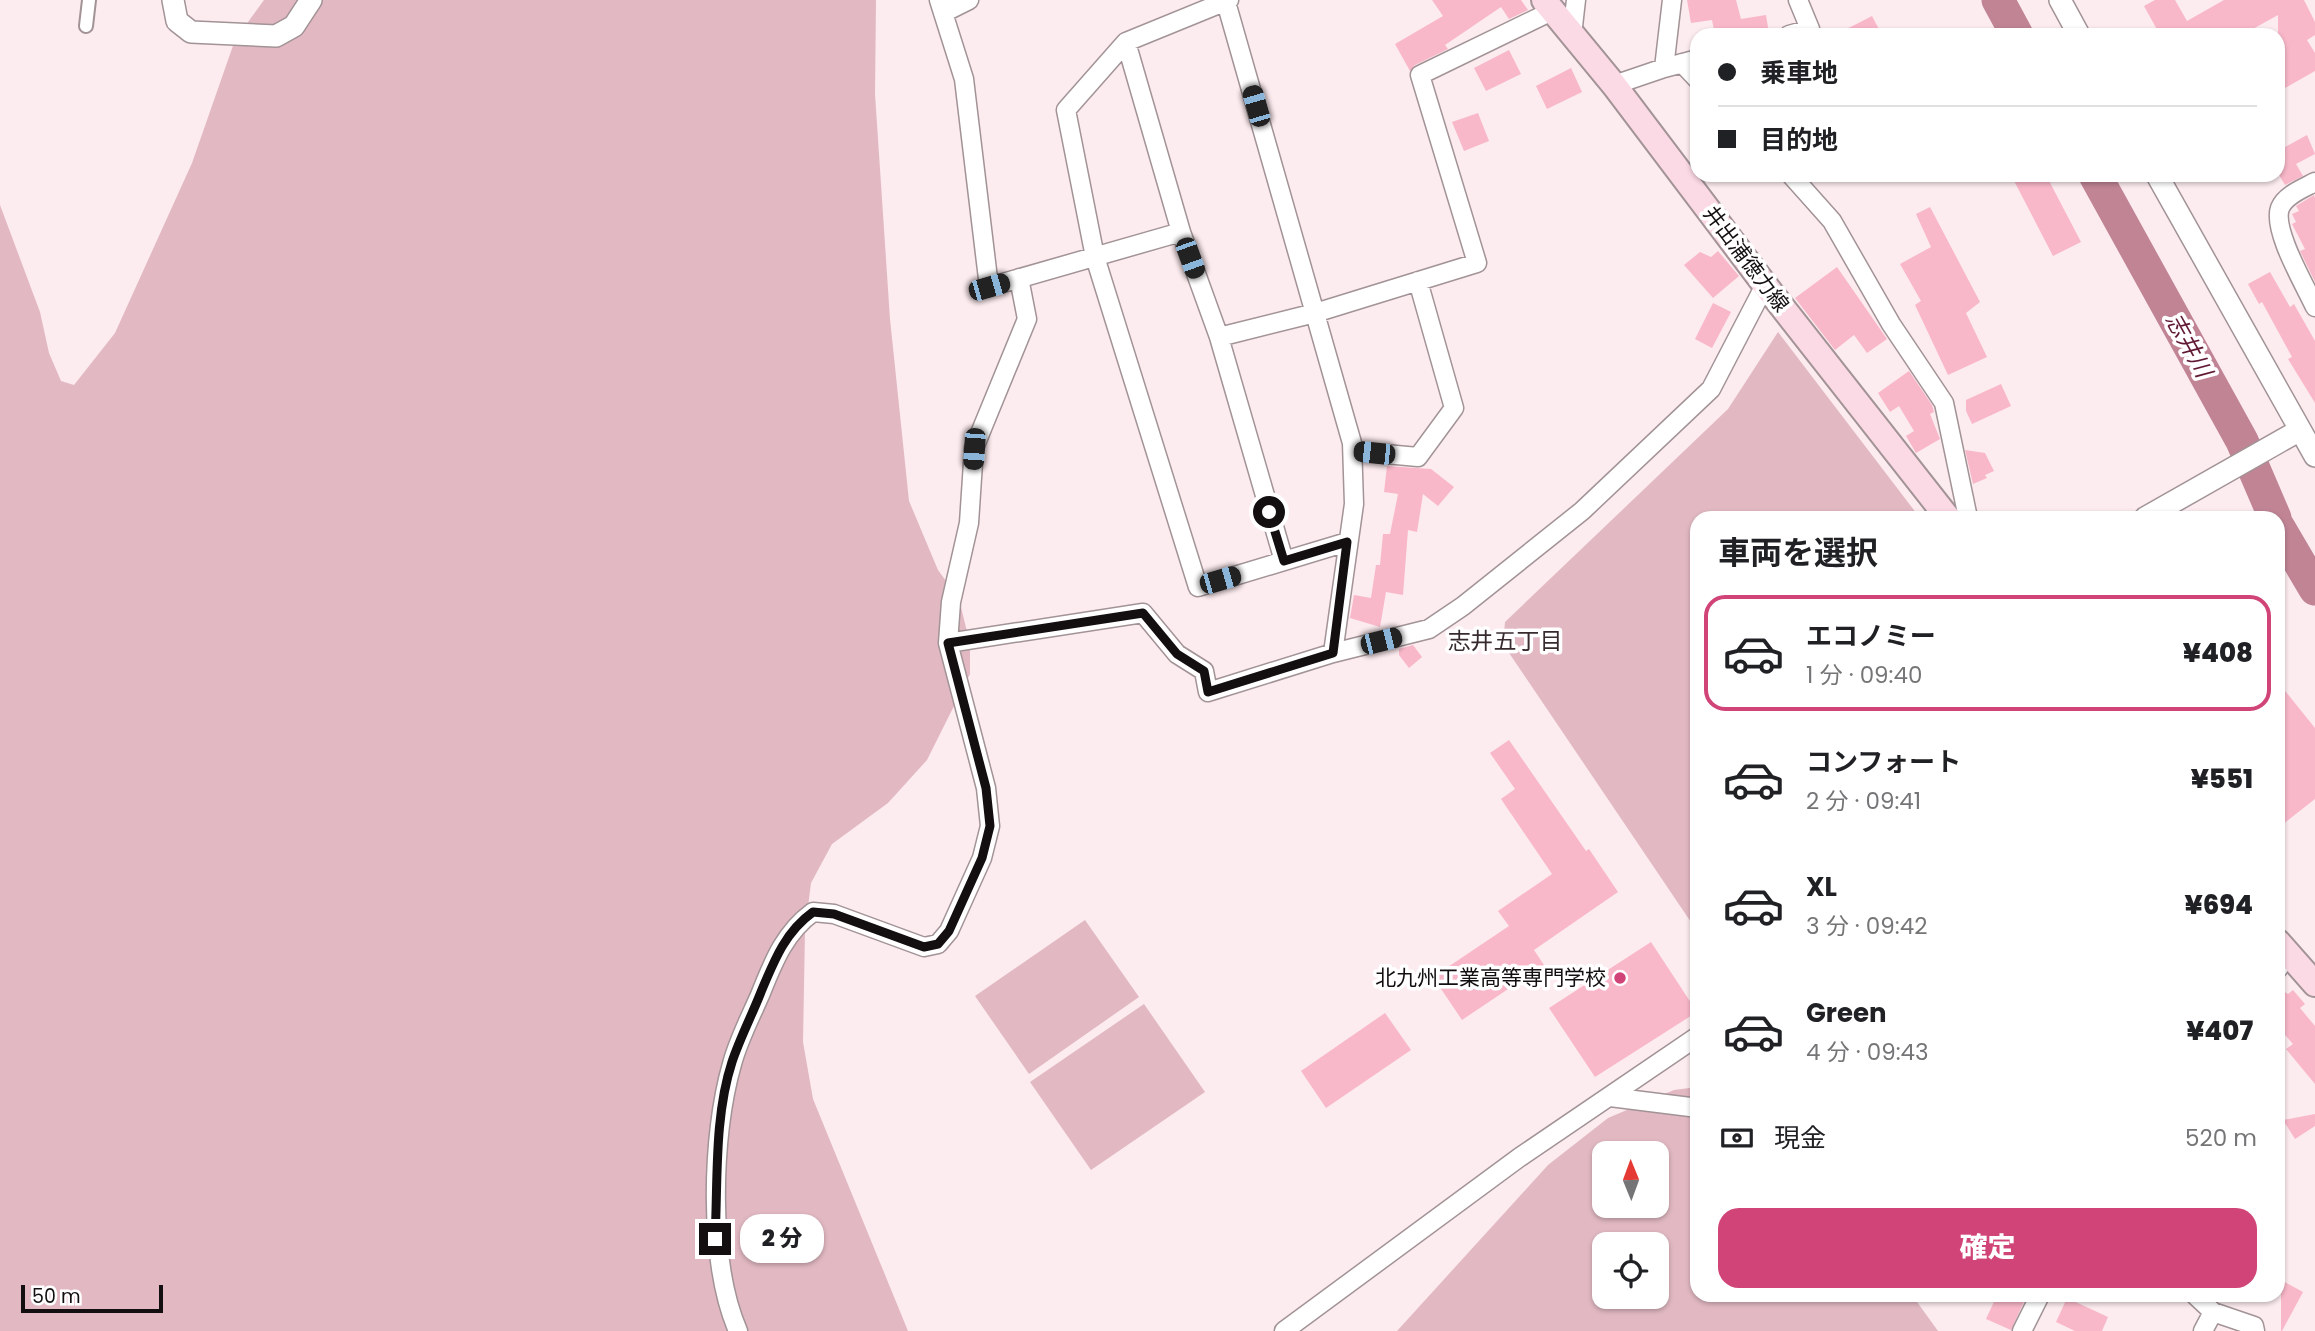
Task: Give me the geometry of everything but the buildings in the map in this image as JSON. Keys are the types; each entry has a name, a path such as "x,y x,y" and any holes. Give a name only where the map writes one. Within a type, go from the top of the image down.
{"main road":[{"name":"井出浦徳力線","path":"1548,6 1614,85 1765,285 1943,511"},
{"path":"2285,957 2315,984"}],"street":[{"path":"86,26 89,0"},
{"path":"173,0 177,21 191,32 276,36 294,26 311,0"},
{"path":"969,0 941,6 964,79 989,287 1181,232"},
{"path":"1572,34 1576,0"},
{"path":"1614,85 1681,63 1672,0"},
{"path":"1798,0 1810,28"},
{"path":"2060,0 2075,28"},
{"path":"1333,653 1354,504 1353,451 1228,1 1126,42 1066,110 1095,257 1198,587 1347,542"},
{"path":"1219,337 1315,313 1476,263 1420,75 1548,6"},
{"path":"1126,42 1181,232 1219,337 1284,561"},
{"path":"1797,182 1832,221 1891,324 1944,403 1967,511"},
{"path":"2161,182 2315,456"},
{"path":"2315,182 2292,194 2280,208 2279,228 2315,307"},
{"path":"737,1331 726,1303 715,1239 725,1093 732,1062 777,951 797,923 813,912 834,914 924,947 938,944 949,931 982,858 990,826 986,788 948,643 951,602 969,523 974,449 1027,319 1019,278"},
{"path":"1353,451 1418,457 1454,408 1418,281"},
{"path":"948,643 1143,613 1177,654 1204,671 1208,692 1333,653 1429,629 1463,606 1582,511 1711,389 1765,285"},
{"path":"2157,511 2300,430"},
{"path":"1284,1331 1520,1157 1690,1042"},
{"path":"1610,1097 1690,1107"},
{"path":"2022,1331 2036,1302"},
{"path":"2202,1302 2213,1312 2254,1326 2255,1331"},
{"path":"2203,1331 2213,1312"}],"shaded area":[{"path":"264,0 876,0 875,94 890,319 909,501 938,570 959,599 970,644 970,674 927,760 888,803 832,844 811,883 805,930 803,1042 813,1099 908,1331 0,1331 0,205 40,312 49,353 61,381 74,385 115,333 192,163 235,40"},
{"path":"1778,332 1915,511 1690,511 1690,921 1503,644 1505,622 1728,409"},
{"path":"1085,920 1139,997 1029,1074 975,996"},
{"path":"1144,1004 1205,1092 1091,1170 1030,1082"},
{"path":"1690,1088 1690,1302 1917,1302 1938,1331 1397,1331 1548,1165 1608,1118 1674,1090"}],"waterway":[{"name":"志井川","path":"1998,0 2013,28"},
{"name":"志井川","path":"2099,182 2242,441 2272,511"},
{"name":"志井川","path":"2285,538 2315,589"}],"place":[{"name":"北九州工業高等専門学校","path":"1620,978"}],"district":[{"name":"志井五丁目","path":"1505,641"}],"route":[{"path":"715,1239 725,1093 732,1062 777,951 797,923 813,912 834,914 924,947 938,944 949,931 982,858 990,826 986,788 948,643 1143,613 1177,654 1204,671 1208,692 1333,653 1347,542 1284,561 1269,512"}]}
